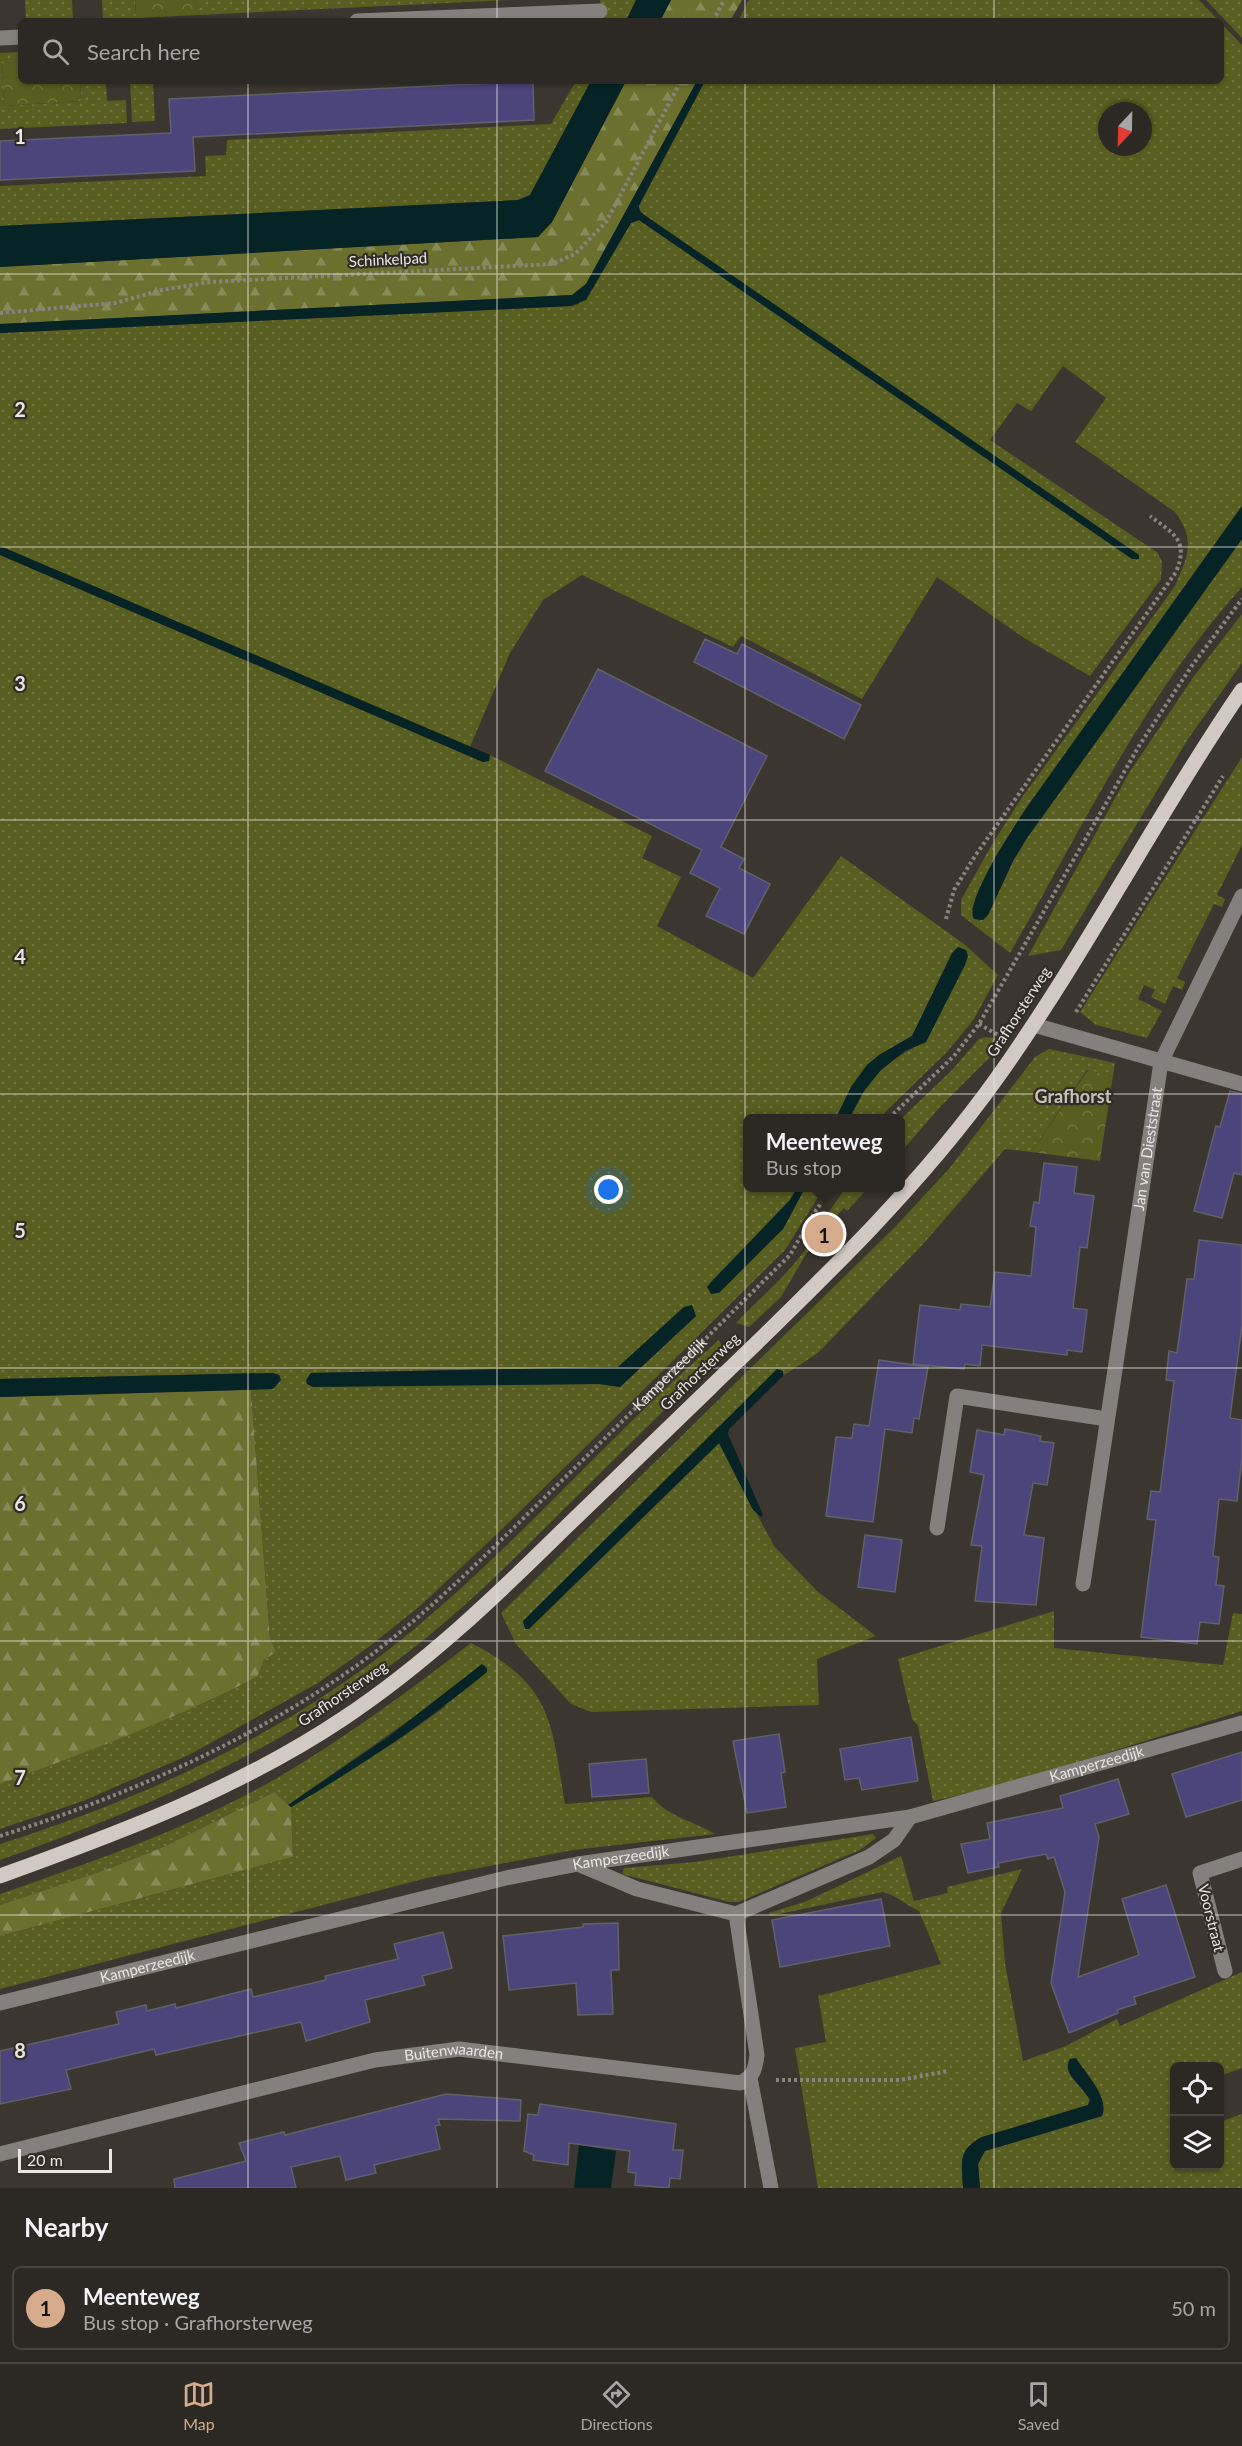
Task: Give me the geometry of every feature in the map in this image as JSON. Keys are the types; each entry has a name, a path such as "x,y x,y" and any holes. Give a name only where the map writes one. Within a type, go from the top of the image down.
{"main road":[{"name":"Grafhorsterweg","path":"905,1190 948,1143 1034,1024 1242,690"},
{"name":"Grafhorsterweg","path":"0,1876 104,1839 217,1790 342,1719 431,1654 502,1590 864,1235 903,1192"}],"street":[{"path":"430,18 600,11"},
{"path":"0,38 18,37"},
{"name":"Jan van Dieststraat","path":"1083,1584 1161,1062 1242,896"},
{"path":"1034,1024 1242,1084"},
{"path":"937,1528 957,1396 1107,1419"},
{"name":"Kamperzeedijk","path":"0,2003 428,1896 578,1864 910,1817 1242,1723"},
{"path":"578,1864 636,1889 736,1914 869,1857 894,1840 910,1817"},
{"name":"Voorstraat","path":"1225,1971 1200,1873 1242,1859"},
{"path":"736,1914 757,2055 755,2070 750,2078 771,2188"},
{"name":"Buitenwaarden","path":"0,2154 375,2060 459,2049 727,2083 740,2083 750,2078"}],"path":[{"path":"715,18 724,0"},
{"name":"Schinkelpad","path":"0,313 115,303 162,290 210,282 552,264 575,254 606,222 679,84"},
{"path":"946,919 954,890 975,856 1176,572 1182,556 1178,537 1150,516"},
{"name":"Grafhorsterweg","path":"894,1114 966,1042 1138,746 1191,667 1242,599"},
{"path":"1062,1033 1223,776"},
{"name":"Kamperzeedijk","path":"0,1836 85,1808 192,1761 295,1705 375,1652 424,1611 495,1545 790,1255 816,1210 830,1192"},
{"path":"750,2078 856,2082 900,2080 948,2071"}],"green space":[{"path":"25,0 72,0 73,18 26,18"},
{"path":"102,0 135,0 136,18 103,18"},
{"path":"135,0 198,0 198,15 136,18"},
{"path":"198,0 510,0 198,15"},
{"path":"600,0 636,0 627,18 600,18"},
{"path":"671,0 742,0 732,18 662,18"},
{"path":"749,0 1199,0 1216,18 740,18"},
{"path":"1206,0 1242,0 1242,38 1224,18"},
{"path":"1224,26 1242,45 1242,506 1027,807 995,857 972,909 979,921 988,915 1013,861 1027,838 1242,539 1242,587 1207,628 1145,717 1089,811 1010,953 961,915 961,900 991,846 1023,796 1175,586 1188,548 1186,531 1175,512 1075,442 1106,398 1063,366 1031,411 1017,403 990,440 1158,553 1162,562 1161,579 1090,676 1024,638 937,577 862,699 741,636 733,647 582,575 543,600 510,653 470,747 0,546 0,333 571,306 579,304 631,223 639,220 1137,560 1139,555 644,215 638,208 703,84 1224,84"},
{"path":"18,52 18,62 2,63 4,106 81,101 80,84 106,84 107,101 126,100 127,123 0,129 0,53"},
{"path":"18,62 18,84 80,84 81,101 4,106 2,63"},
{"path":"130,84 153,84 155,121 132,122"},
{"path":"574,84 589,84 530,195 518,200 0,226 0,186 206,176 205,156 226,155 227,140 551,124"},
{"path":"624,84 695,84 586,284 572,295 0,324 0,267 538,237 552,222"},
{"path":"0,555 483,762 490,755 652,836 642,858 681,877 657,926 753,978 841,856 964,944 998,975 974,1019 947,1052 883,1114 852,1114 869,1084 882,1069 899,1056 926,1042 933,996 912,1036 879,1055 867,1065 851,1087 838,1114 743,1114 743,1192 795,1192 790,1200 707,1288 783,1229 803,1192 821,1192 785,1250 498,1533 420,1606 318,1683 189,1755 83,1801 0,1829 0,1784 130,1735 226,1693 257,1677 264,1660 276,1652 270,1638 251,1390 273,1389 273,1373 0,1379","holes":["684,1307 696,1316 620,1387 599,1384 310,1386 307,1380 311,1373 618,1367"]},
{"path":"1242,614 1242,663 1188,739 1061,950 1028,956 1129,773 1194,676"},
{"path":"1242,757 1242,845 1217,895 1225,899 1222,907 1214,904 1177,978 1185,982 1182,990 1173,986 1165,1004 1151,997 1155,990 1144,985 1138,999 1162,1011 1147,1038 1096,1025 1080,1012"},
{"path":"994,1038 1001,1043 905,1147 905,1115 952,1070 979,1039"},
{"path":"1049,1049 1115,1063 1113,1076 1087,1070 1031,1152 1005,1149 925,1242 818,1353 784,1375 783,1371 777,1369 529,1629 719,1443 774,1546 817,1591 876,1636 817,1659 819,1705 591,1712 571,1704 516,1644 501,1613 895,1227 948,1170 1035,1057"},
{"path":"1088,1070 1113,1076 1100,1161 1031,1152"},
{"path":"843,1192 864,1192 847,1211 844,1208 818,1235 821,1237 806,1254 781,1297 749,1327 736,1323 802,1254"},
{"path":"719,1340 724,1352 478,1593 416,1646 367,1682 318,1715 217,1771 112,1818 0,1860 0,1844 107,1806 211,1760 310,1705 357,1673 444,1604 678,1376"},
{"path":"251,1390 270,1638 276,1652 264,1660 257,1677 226,1693 130,1735 0,1784 0,1397"},
{"path":"1054,1611 1054,1648 1223,1665 1233,1613 1242,1614 1242,1711 1000,1786 933,1801 918,1726 912,1719 898,1659"},
{"path":"471,1643 518,1674 544,1708 556,1750 565,1804 652,1797 673,1814 715,1834 573,1850 427,1878 0,1989 0,1936 293,1857 291,1807 400,1739 446,1706 435,1702 288,1805 274,1792 163,1847 108,1869 0,1905 0,1894 176,1828 244,1796 302,1763 352,1730"},
{"path":"274,1792 291,1807 293,1857 0,1936 0,1905 108,1869 163,1847"},
{"path":"873,1834 876,1838 860,1850 739,1902 729,1902 622,1874 624,1868 695,1862"},
{"path":"901,1856 914,1901 948,1893 947,1887 1022,1869 1001,1913 1005,1963 1023,2061 1066,2046 1117,2019 1120,2026 1242,1972 1242,2068 1224,2075 1224,2062 1170,2062 1170,2170 1224,2170 1224,2121 1242,2114 1242,2188 980,2188 978,2164 985,2151 1102,2116 1098,2093 1076,2058 1069,2072 1090,2100 1088,2105 982,2137 974,2142 963,2158 963,2188 818,2188 795,2048 826,2042 818,1996 941,1964 919,1911 892,1895 883,1892 770,1916 769,1913 807,1901"}],"water":[{"path":"636,0 671,0 662,18 627,18"},
{"path":"589,84 624,84 552,222 538,237 0,267 0,226 518,200 530,195"},
{"path":"695,84 703,84 639,205 640,212 1139,555 1139,559 1132,559 639,220 631,223 586,300 571,306 0,333 0,324 572,295 586,284"},
{"path":"1242,506 1242,539 1027,838 1013,861 988,915 983,920 974,919 973,910 976,897 983,881 1021,816"},
{"path":"0,546 490,755 489,761 483,762 0,555"},
{"path":"958,947 966,950 968,956 926,1042 905,1051 881,1070 864,1091 851,1114 838,1114 851,1087 867,1065 879,1055 912,1036 952,953"},
{"path":"795,1192 803,1192 783,1229 719,1293 711,1294 707,1287 711,1282 790,1200"},
{"path":"692,1305 696,1316 620,1387 599,1384 313,1387 307,1384 306,1380 311,1373 618,1367 684,1307"},
{"path":"777,1369 783,1371 783,1376 729,1429 728,1434 763,1515 761,1517 753,1510 719,1443 529,1629 525,1629 523,1621"},
{"path":"273,1373 279,1375 281,1380 273,1389 0,1397 0,1379"},
{"path":"482,1664 487,1668 487,1672 416,1727 317,1792 291,1807 288,1805 388,1737"},
{"path":"1076,2058 1100,2093 1104,2109 1102,2116 985,2151 978,2164 980,2188 963,2188 963,2158 968,2147 974,2142 982,2137 1088,2105 1090,2100 1068,2070 1070,2059"},
{"path":"579,2145 616,2151 611,2188 574,2188"}],"building":[{"path":"472,84 533,84 534,120 193,137 195,171 0,180 0,141 171,133 169,99"},
{"path":"705,639 737,654 742,644 861,705 844,739 694,662"},
{"path":"598,669 767,756 721,847 744,859 739,868 770,884 744,934 706,916 720,888 690,873 702,850 545,771"},
{"path":"1230,1091 1242,1094 1242,1175 1234,1173 1222,1218 1194,1211 1216,1126 1220,1127"},
{"path":"1044,1163 1077,1167 1074,1193 1094,1196 1087,1248 1080,1247 1073,1308 1087,1310 1082,1352 1067,1350 1067,1355 982,1345 980,1366 965,1364 964,1369 913,1364 920,1305 960,1310 961,1304 990,1307 995,1272 1031,1276 1036,1227 1030,1226 1034,1202 1039,1203"},
{"path":"1199,1240 1242,1245 1242,1325 1230,1418 1242,1420 1242,1457 1237,1501 1219,1499 1213,1556 1219,1557 1216,1585 1224,1586 1219,1624 1200,1622 1197,1644 1141,1637 1156,1520 1147,1519 1151,1491 1160,1492 1174,1381 1166,1380 1169,1351 1177,1353 1187,1279 1194,1279"},
{"path":"879,1360 928,1367 919,1419 914,1418 912,1433 885,1429 873,1522 826,1516 836,1437 852,1438 854,1424 869,1426"},
{"path":"1005,1429 1041,1436 1040,1441 1054,1443 1047,1485 1033,1483 1024,1535 1044,1538 1036,1605 975,1601 982,1546 971,1545 984,1475 970,1472 977,1430 1004,1435"},
{"path":"865,1535 902,1540 895,1592 858,1587"},
{"path":"779,1734 785,1772 781,1773 786,1807 747,1813 733,1741"},
{"path":"911,1737 918,1781 862,1790 859,1778 845,1780 840,1749"},
{"path":"1242,1752 1242,1800 1186,1817 1172,1774"},
{"path":"646,1759 649,1793 592,1797 589,1764"},
{"path":"1118,1779 1129,1814 1095,1824 1099,1837 1078,1977 1139,1955 1122,1899 1166,1885 1195,1977 1134,1997 1136,2004 1117,2010 1118,2013 1069,2033 1051,1983 1065,1892 1054,1857 1048,1859 1046,1854 998,1863 999,1867 968,1873 961,1844 990,1839 987,1823 1063,1808 1060,1796"},
{"path":"881,1899 890,1946 780,1967 772,1920"},
{"path":"618,1923 619,1970 611,1970 613,2014 578,2015 576,1983 509,1990 503,1936 583,1927 583,1924"},
{"path":"443,1932 452,1968 422,1976 425,1985 365,2000 370,2022 306,2041 301,2022 156,2055 154,2049 66,2070 71,2089 0,2104 0,2051 119,2024 116,2012 146,2005 147,2011 175,2004 176,2008 251,1989 253,1997 326,1980 325,1976 398,1959 394,1944"},
{"path":"446,2094 521,2100 520,2121 438,2119 440,2125 435,2126 440,2149 374,2165 376,2173 346,2180 340,2156 291,2167 296,2188 175,2188 174,2179 246,2161 239,2143 284,2132 285,2135"},
{"path":"540,2104 676,2124 673,2150 683,2150 680,2179 670,2178 669,2188 635,2185 636,2173 628,2172 630,2151 569,2143 568,2165 533,2160 534,2155 524,2151 528,2114 538,2115"}],"place":[{"name":"Meenteweg","path":"824,1234"}],"district":[{"name":"Grafhorst","path":"1073,1097"}]}
